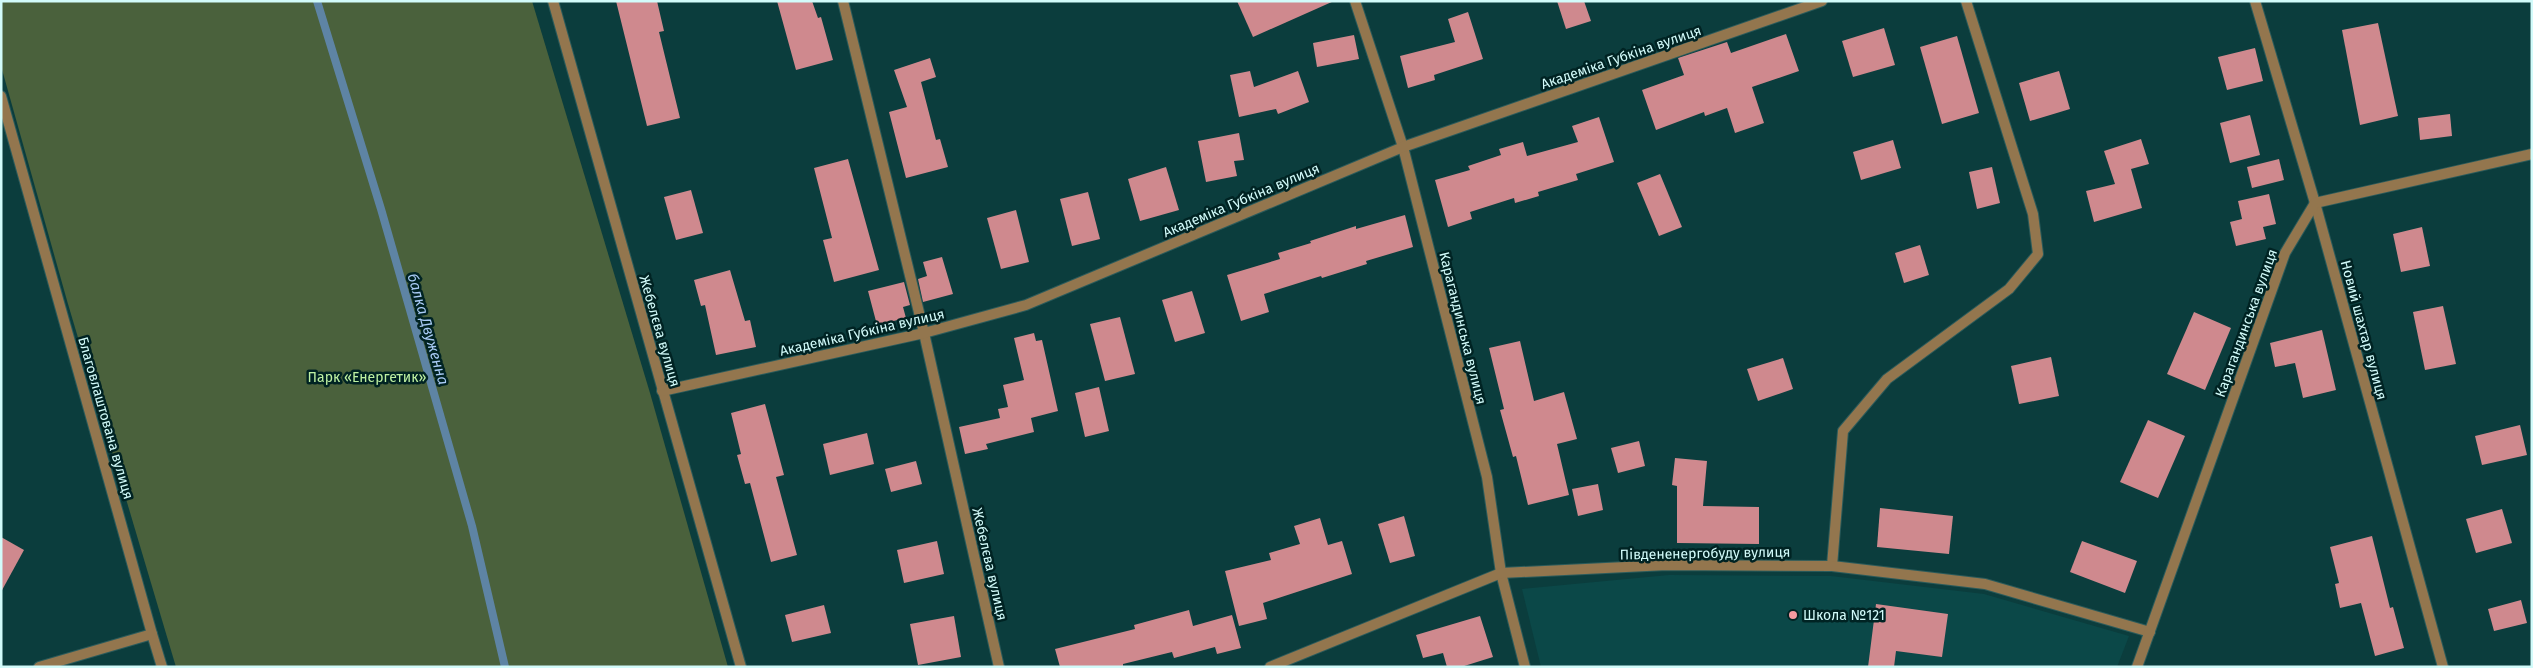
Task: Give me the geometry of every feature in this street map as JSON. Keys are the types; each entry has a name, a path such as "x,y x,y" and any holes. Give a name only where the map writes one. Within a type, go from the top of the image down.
{"street":[{"name":"Жебелєва вулиця","path":"553,1 741,667"},
{"name":"Жебелєва вулиця","path":"843,1 924,333 999,667"},
{"name":"Карагандинська вулиця","path":"1355,1 1403,147 1488,478 1501,573 1525,667"},
{"name":"Академіка Губкіна вулиця","path":"662,391 924,333 1026,306 1403,147 1822,1"},
{"path":"1832,566 1843,432 1887,379 2009,289 2038,254 2033,214 1966,1"},
{"name":"Новий шахтар вулиця","path":"2255,1 2315,203 2443,667"},
{"name":"Благовлаштована вулиця","path":"1,96 162,667"},
{"path":"2315,203 2532,154"},
{"name":"Карагандинська вулиця","path":"2137,667 2285,253 2315,203"},
{"name":"Південенергобуду вулиця","path":"1270,667 1501,573 1667,565 1832,566 1985,584 2150,632"},
{"path":"39,667 152,634"}],"shaded area":[{"name":"Школа №121","path":"1669,575 1831,576 1984,594 2129,636 2117,667 1541,667 1522,589"}],"green space":[{"name":"Парк «Енергетик»","path":"1,1 532,1 650,393 728,667 176,667 68,304 1,66"}],"building":[{"path":"616,1 657,1 664,31 659,32 680,118 647,126"},
{"path":"777,1 812,1 818,18 821,17 833,60 796,70"},
{"path":"1237,1 1334,1 1253,37"},
{"path":"1557,1 1584,1 1591,21 1566,29"},
{"path":"1468,12 1483,59 1434,75 1435,80 1408,88 1400,56 1455,42 1448,19"},
{"path":"2378,23 2398,116 2360,125 2342,30"},
{"path":"1884,28 1895,65 1853,77 1842,41"},
{"path":"1786,34 1799,71 1752,87 1764,123 1735,133 1727,108 1705,116 1704,112 1656,130 1642,90 1684,75 1678,58 1727,42 1731,53"},
{"path":"1354,35 1359,59 1317,67 1313,43"},
{"path":"1957,36 1979,113 1942,124 1920,47"},
{"path":"2255,48 2263,81 2227,90 2218,57"},
{"path":"930,58 936,77 921,82 936,140 940,139 948,167 906,178 889,112 907,107 894,70"},
{"path":"1250,71 1254,87 1298,71 1309,102 1278,114 1276,109 1239,117 1230,75"},
{"path":"2059,71 2070,109 2030,121 2019,83"},
{"path":"2450,114 2452,136 2420,140 2418,118"},
{"path":"2250,115 2260,155 2230,163 2220,123"},
{"path":"1599,117 1614,162 1576,174 1578,180 1538,192 1539,196 1515,203 1514,198 1470,212 1472,219 1448,227 1435,180 1470,170 1468,166 1501,155 1499,149 1523,142 1527,156 1578,142 1572,126"},
{"path":"1239,133 1244,160 1234,161 1237,176 1206,182 1198,141"},
{"path":"2141,139 2149,164 2131,169 2142,208 2094,222 2086,191 2115,184 2104,151"},
{"path":"1893,140 1901,168 1861,180 1853,152"},
{"path":"848,159 879,270 834,282 823,240 832,238 814,168"},
{"path":"2279,159 2284,180 2252,188 2247,167"},
{"path":"1166,167 1179,210 1140,221 1128,179"},
{"path":"1992,167 2000,203 1977,209 1969,172"},
{"path":"1660,174 1682,227 1659,236 1637,183"},
{"path":"691,190 703,233 676,240 664,197"},
{"path":"1088,192 1100,239 1072,246 1060,199"},
{"path":"2269,194 2276,224 2263,227 2266,239 2236,246 2230,222 2242,219 2238,201"},
{"path":"1016,210 1029,262 1001,269 987,218"},
{"path":"1405,215 1413,247 1366,261 1367,264 1264,294 1269,312 1241,321 1227,275 1280,259 1278,253 1311,243 1310,241 1356,226 1356,229"},
{"path":"2422,227 2430,266 2401,272 2393,234"},
{"path":"1920,245 1929,275 1904,283 1895,253"},
{"path":"942,257 953,294 923,302 918,279 927,276 923,262"},
{"path":"730,270 745,321 750,320 756,347 716,355 705,305 701,306 694,280"},
{"path":"904,282 910,305 903,307 906,318 877,325 868,291"},
{"path":"1192,291 1205,333 1175,342 1162,300"},
{"path":"2443,306 2456,364 2425,370 2413,312"},
{"path":"2194,312 2231,328 2205,390 2167,374"},
{"path":"1120,317 1135,374 1105,381 1090,324"},
{"path":"2322,330 2336,390 2303,398 2295,363 2275,367 2270,343"},
{"path":"1034,333 1036,341 1042,340 1058,411 1031,418 1034,432 986,444 988,449 965,454 959,427 1000,418 998,409 1008,407 1003,385 1024,380 1014,338"},
{"path":"1520,341 1534,401 1564,392 1577,439 1557,444 1569,495 1528,505 1516,456 1513,457 1500,410 1504,409 1489,348"},
{"path":"2051,357 2059,396 2019,404 2011,366"},
{"path":"1783,358 1793,389 1758,401 1747,369"},
{"path":"1099,387 1109,431 1085,437 1075,393"},
{"path":"765,404 784,475 776,477 797,555 771,562 750,483 745,484 737,455 741,454 731,413"},
{"path":"2148,420 2185,436 2158,498 2120,482"},
{"path":"2520,425 2527,455 2482,465 2475,436"},
{"path":"867,433 874,464 830,475 823,444"},
{"path":"1639,441 1645,466 1618,473 1611,448"},
{"path":"1675,458 1707,461 1703,506 1759,507 1759,544 1677,543 1677,486 1672,485"},
{"path":"916,461 922,484 891,492 885,469"},
{"path":"1598,484 1603,510 1578,516 1572,489"},
{"path":"1880,508 1953,516 1949,554 1877,547"},
{"path":"2502,509 2512,543 2476,553 2466,519"},
{"path":"1404,516 1415,556 1390,563 1378,524"},
{"path":"1320,518 1328,545 1342,541 1352,574 1263,603 1267,619 1239,626 1225,571 1271,560 1269,553 1300,544 1294,526"},
{"path":"2372,536 2390,608 2393,607 2404,648 2375,656 2361,603 2340,608 2335,584 2339,583 2330,547"},
{"path":"1,537 24,550 1,592"},
{"path":"937,541 944,574 904,583 897,550"},
{"path":"2082,541 2137,561 2125,593 2070,572"},
{"path":"2521,600 2527,623 2494,631 2488,609"},
{"path":"1876,604 1948,614 1942,657 1896,651 1894,667 1868,667"},
{"path":"824,605 831,633 792,642 785,615"},
{"path":"1189,610 1193,626 1232,615 1241,648 1217,654 1215,647 1174,658 1172,652 1123,664 1123,667 1060,667 1055,649 1135,629 1134,625"},
{"path":"954,616 961,657 918,665 910,624"},
{"path":"1480,616 1493,657 1461,667 1447,667 1443,653 1423,658 1416,635"}],"waterway":[{"name":"балка Двуженна","path":"317,1 381,209 472,526 505,667"}],"place":[{"name":"Школа №121","path":"1793,615"}]}
